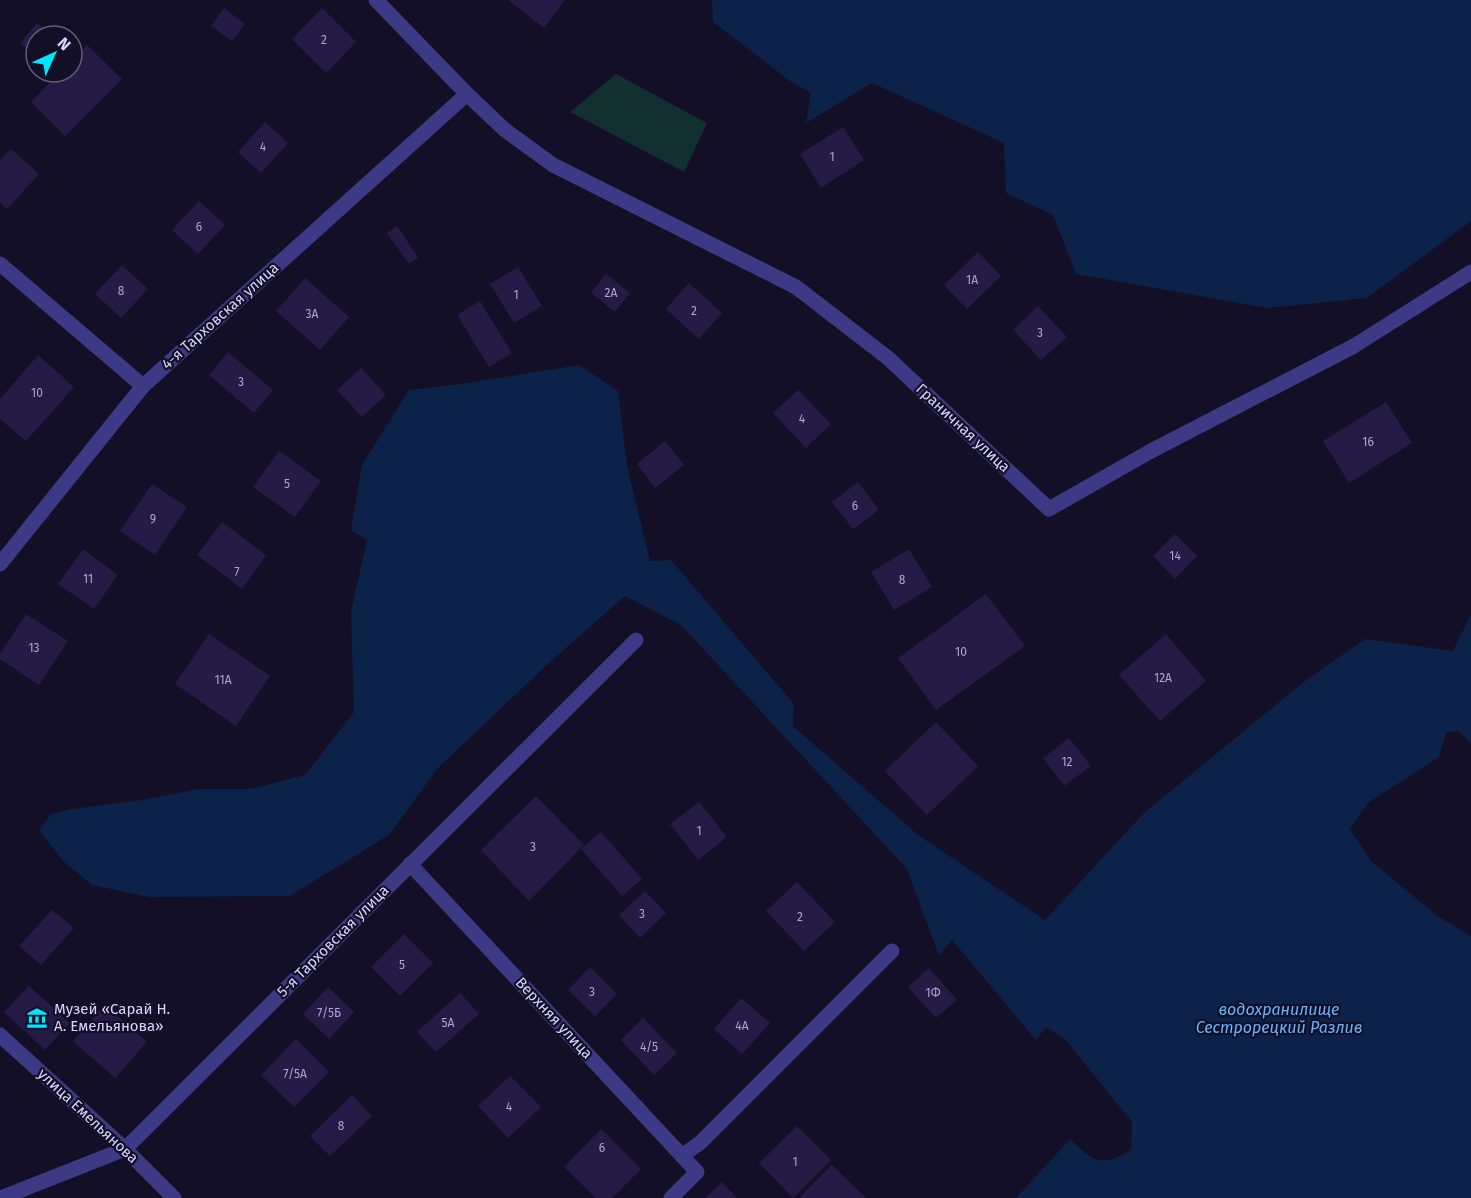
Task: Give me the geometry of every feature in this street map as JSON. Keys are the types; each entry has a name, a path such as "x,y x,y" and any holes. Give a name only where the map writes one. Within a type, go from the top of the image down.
{"street":[{"path":"376,0 467,94"},
{"name":"Граничная улица","path":"467,94 505,130 553,165 796,287 888,358 1049,509 1151,451 1354,346 1471,272"},
{"name":"4-я Тарховская улица","path":"0,564 143,386 467,94"},
{"path":"0,264 143,386"},
{"name":"5-я Тарховская улица","path":"1,1198 125,1149 636,640"},
{"name":"Верхняя улица","path":"410,864 698,1172 671,1198"},
{"path":"682,1156 701,1142 892,951"},
{"name":"улица Емельянова","path":"0,1035 125,1149 174,1198"}],"green space":[{"path":"616,74 707,123 684,172 570,112"}],"water":[{"path":"712,0 1471,0 1471,221 1367,298 1267,308 1076,274 1053,215 1006,193 1004,143 872,83 806,123 811,93 790,81 713,22"},
{"name":"водохранилище Сестрорецкий Разлив","path":"579,365 618,391 627,466 650,561 671,560 794,704 793,726 918,835 1045,920 1144,813 1305,681 1365,639 1453,651 1471,614 1471,743 1458,731 1446,732 1439,757 1368,803 1350,829 1371,861 1436,915 1471,936 1471,1198 1016,1198 1070,1139 1098,1160 1111,1159 1131,1150 1132,1122 1064,1038 1046,1027 1036,1040 952,940 939,956 907,869 681,625 625,596 550,662 438,768 389,835 290,896 149,897 92,885 63,861 39,830 51,814 198,789 251,789 305,775 354,712 351,611 367,540 351,530 362,465 409,390"}],"building":[{"path":"508,0 565,0 544,28"},
{"path":"224,8 245,24 232,41 211,26"},
{"path":"322,8 356,42 326,73 292,39"},
{"path":"87,45 122,79 65,136 31,102 48,84 84,84 84,48"},
{"path":"265,122 288,143 261,173 238,152"},
{"path":"843,127 864,160 821,188 800,154"},
{"path":"11,149 39,174 7,209 0,202 0,160"},
{"path":"199,201 225,225 198,254 172,230"},
{"path":"397,226 418,257 409,264 387,233"},
{"path":"978,252 1001,276 967,309 944,285"},
{"path":"122,265 148,289 121,318 95,294"},
{"path":"518,267 542,306 514,323 490,284"},
{"path":"606,274 630,293 615,312 591,293"},
{"path":"305,278 349,317 320,350 276,311"},
{"path":"689,283 722,313 699,339 666,309"},
{"path":"480,301 512,353 489,367 457,315"},
{"path":"1038,306 1067,337 1041,360 1013,330"},
{"path":"228,352 273,390 254,413 209,375"},
{"path":"38,355 74,387 26,441 0,419 0,399"},
{"path":"361,368 386,395 362,417 337,390"},
{"path":"798,390 831,424 806,448 773,413"},
{"path":"1386,402 1412,443 1349,483 1323,441"},
{"path":"665,441 684,465 655,488 637,464"},
{"path":"279,451 321,481 295,517 253,487"},
{"path":"858,482 879,510 853,529 832,502"},
{"path":"152,484 187,507 155,555 120,531"},
{"path":"222,522 266,555 242,589 197,555"},
{"path":"1175,534 1197,556 1175,579 1153,556"},
{"path":"83,549 118,575 94,609 58,584"},
{"path":"909,549 932,587 894,610 871,572"},
{"path":"986,594 1025,646 936,710 898,658"},
{"path":"26,614 68,641 39,685 0,659 0,654"},
{"path":"209,634 270,676 236,726 175,684"},
{"path":"1166,634 1206,681 1160,721 1119,675"},
{"path":"936,722 978,766 927,815 885,771"},
{"path":"1069,738 1091,766 1064,786 1043,758"},
{"path":"536,796 584,845 529,901 481,850"},
{"path":"699,802 727,837 698,860 670,824"},
{"path":"601,832 642,879 622,896 581,849"},
{"path":"797,882 835,922 804,951 766,911"},
{"path":"645,891 666,913 640,938 619,915"},
{"path":"52,910 74,928 41,965 19,946"},
{"path":"404,934 433,963 400,996 371,967"},
{"path":"590,967 617,994 595,1016 568,990"},
{"path":"929,968 957,1000 936,1018 908,987"},
{"name":"Музей «Сарай Н. А. Емельянова»","path":"29,986 70,1023 45,1050 4,1012"},
{"path":"328,987 354,1012 329,1039 303,1014"},
{"path":"460,993 479,1014 436,1052 417,1032"},
{"path":"741,998 770,1023 742,1054 714,1029"},
{"path":"105,1005 147,1042 115,1078 73,1041"},
{"path":"643,1018 677,1053 654,1075 621,1040"},
{"path":"296,1039 329,1072 294,1107 261,1075"},
{"path":"510,1076 541,1107 508,1138 478,1106"},
{"path":"352,1095 372,1116 330,1156 310,1136"},
{"path":"797,1126 831,1160 793,1198 759,1163"},
{"path":"601,1129 641,1169 612,1198 596,1198 564,1167"},
{"path":"832,1165 866,1198 799,1198"},
{"path":"722,1182 737,1198 705,1198"}],"place":[{"name":"Музей «Сарай Н. А. Емельянова»","path":"37,1018"}]}
